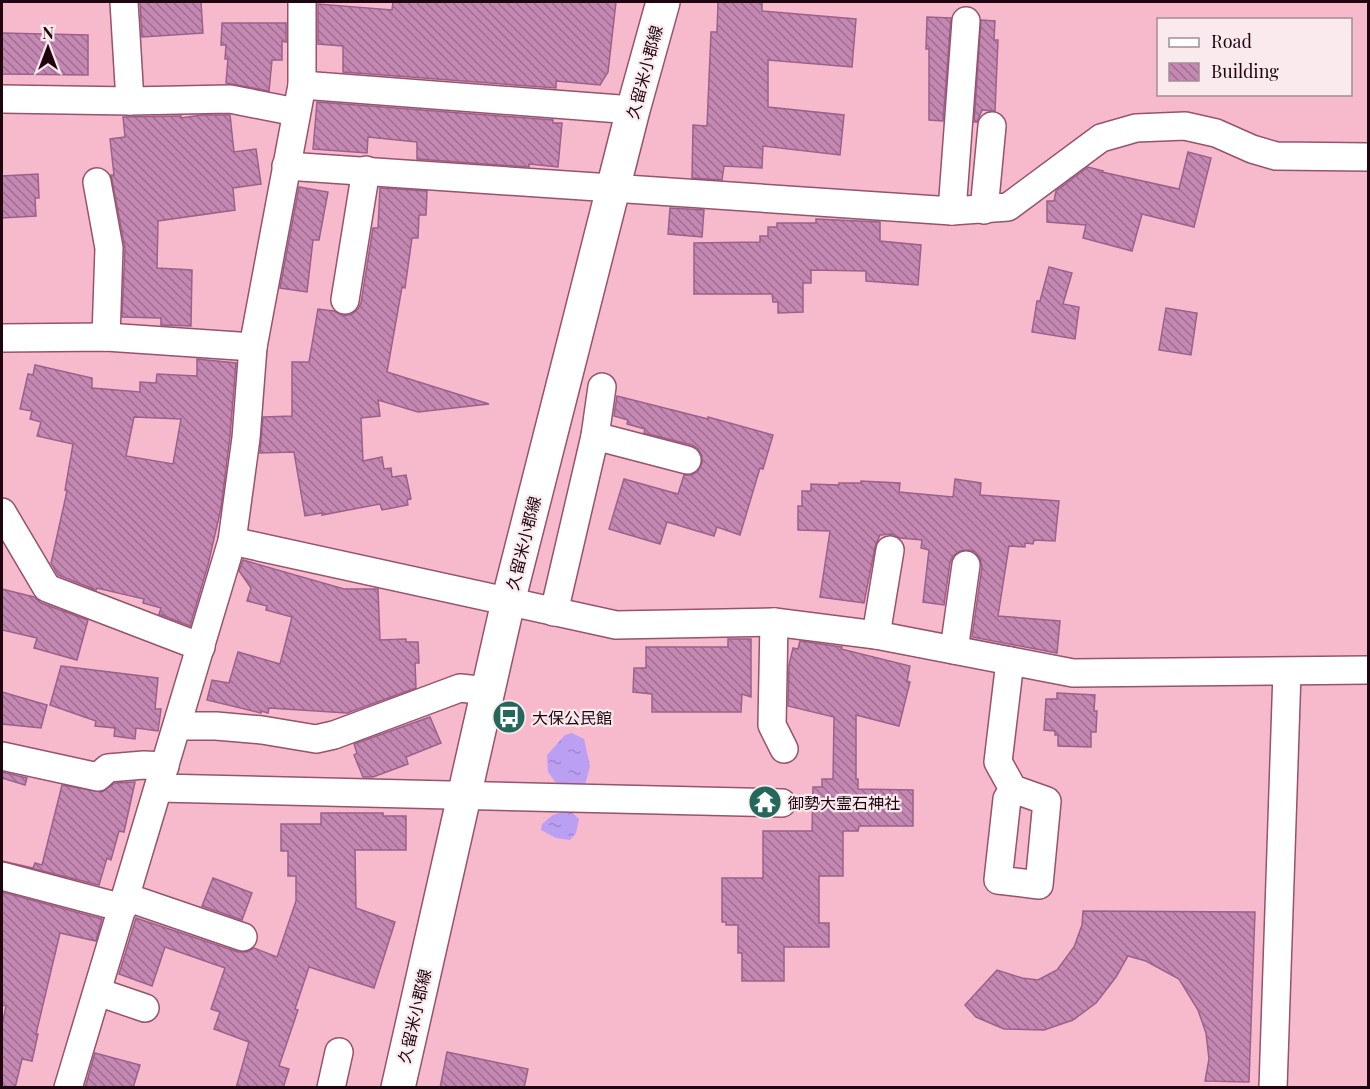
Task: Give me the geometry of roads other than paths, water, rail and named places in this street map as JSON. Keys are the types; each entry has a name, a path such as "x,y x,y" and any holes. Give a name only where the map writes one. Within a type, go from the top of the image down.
{"main road":[{"name":"久留米小郡線","path":"398,1088 508,602 633,110 663,2"}],"street":[{"path":"123,2 130,101"},
{"path":"68,1088 232,541 246,438 253,347 302,85 302,2"},
{"path":"952,211 966,21"},
{"path":"302,85 633,110"},
{"path":"2,99 130,101 230,99 296,112"},
{"path":"984,210 992,126"},
{"path":"286,166 952,211 1008,207 1101,138 1136,128 1185,126 1216,133 1252,150 1276,156 1368,157"},
{"path":"345,300 366,170"},
{"path":"97,182 109,248 106,337"},
{"path":"2,338 106,337 253,347"},
{"path":"554,612 595,436 602,387"},
{"path":"595,436 687,460"},
{"path":"2,512 47,588 201,647"},
{"path":"232,541 616,625 774,622 876,635 1073,673 1368,670"},
{"path":"876,635 890,550"},
{"path":"954,650 966,565"},
{"path":"774,622 772,725 784,749"},
{"path":"1010,661 998,762 1013,789"},
{"path":"1273,1088 1287,672"},
{"path":"177,726 216,726 262,730 316,739 334,735 460,688 488,691"},
{"path":"2,756 98,777 108,768 144,765 162,777 464,795 782,803"},
{"path":"2,876 124,903 243,937"},
{"path":"98,992 145,1008"},
{"path":"331,1088 339,1052"}],"water":[{"path":"572,733 584,739 590,766 585,785 559,787 548,772 547,755 565,735"},
{"path":"569,810 579,819 576,833 570,840 556,838 541,830 542,824 553,815"}],"place":[{"name":"大保公民館","path":"509,717"},
{"name":"御勢大霊石神社","path":"765,802"}]}
